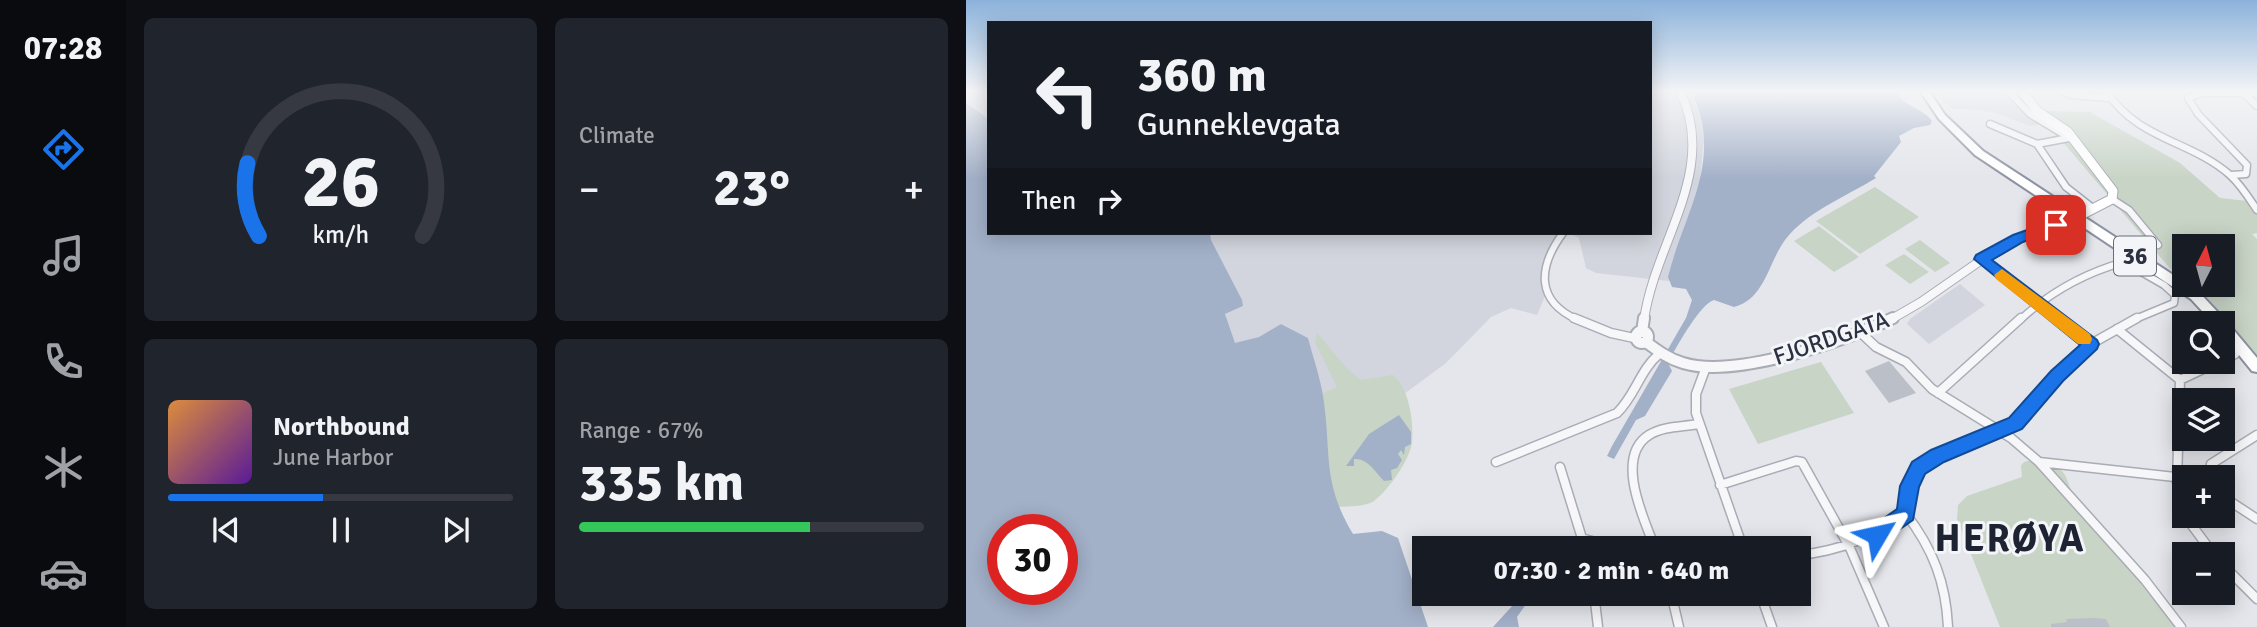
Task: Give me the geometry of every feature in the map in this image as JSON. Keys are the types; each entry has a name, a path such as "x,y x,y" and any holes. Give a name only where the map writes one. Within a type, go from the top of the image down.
{"highway":[{"name":"36","path":"1945,120 1996,165 2172,277"},
{"name":"36","path":"2075,214 2172,280"},
{"name":"36","path":"2197,298 2209,311"},
{"name":"36","path":"2235,340 2257,367"}],"main road":[{"path":"2050,120 2066,131 2114,194 2112,199 2075,214"}],"street":[{"path":"1562,235 1548,263 1545,284 1547,297 1566,314 1610,333 1638,335 1651,284 1678,214 1691,170 1690,120"},
{"path":"2039,120 2072,140"},
{"path":"2133,120 2231,175 2257,210"},
{"path":"2203,120 2247,165 2246,174 2231,175"},
{"path":"1990,124 2036,144 2072,140"},
{"path":"2036,144 2066,187 2094,207"},
{"path":"2112,199 2129,209 2158,245"},
{"name":"FJORDGATA","path":"1638,335 1648,336 1646,342 1664,356 1706,367 1756,363 1860,332 1910,309 1981,259 2075,214"},
{"path":"1981,259 2091,344"},
{"path":"1938,393 2038,303 2096,270 2124,262 2164,285 2176,299 2174,303 2091,344 2057,376 2015,424 1937,456 1919,468 1910,486 1906,514 1930,549 1942,575 1947,599 1948,627"},
{"path":"2117,329 2180,380"},
{"path":"1860,332 1876,348 1906,362 1938,393 2000,431 2039,462 2145,580 2181,627"},
{"path":"1496,462 1624,407 1651,361 1664,356"},
{"path":"1706,367 1695,400 1698,424 1739,536"},
{"path":"2180,380 2193,374"},
{"path":"2180,380 2180,465"},
{"path":"1651,536 1637,494 1632,454 1640,442 1652,434 1698,424"},
{"path":"2211,465 2257,435"},
{"path":"1720,485 1784,464 1802,462 1850,548 1884,627"},
{"path":"2039,462 2172,476"},
{"path":"1560,467 1582,536"},
{"path":"2235,505 2257,519"},
{"path":"1811,553 1850,548 1877,535 1906,514"},
{"path":"2235,577 2257,599"},
{"path":"1596,606 1598,627"},
{"path":"1674,606 1679,627"},
{"path":"1765,606 1772,627"}],"shaded area":[{"path":"1652,120 1701,120 1704,140 1699,190 1669,281 1596,273 1586,268 1579,238 1573,235 1652,235"},
{"path":"2015,120 2033,120 2043,124 2030,126"},
{"path":"1210,235 1561,235 1551,250 1547,284 1555,299 1545,296 1537,315 1511,308 1491,317 1446,363 1327,451 1308,338 1281,324 1259,337 1235,344 1225,314 1243,306"},
{"path":"1960,284 1985,305 1929,344 1907,324 1910,319"}],"green space":[{"path":"2042,120 2105,120 2180,163 2220,198 2257,202 2257,233 2252,234 2257,239 2257,367 2235,340 2235,311 2210,311 2197,298 2235,298 2235,234 2172,234 2172,271"},
{"path":"1875,187 1919,217 1860,254 1816,221"},
{"path":"1819,226 1859,257 1834,272 1794,241"},
{"path":"1920,240 1950,263 1935,272 1905,249"},
{"path":"1904,254 1929,272 1910,284 1885,265"},
{"path":"1317,333 1343,364 1361,380 1393,375 1407,396 1412,434 1408,457 1386,490 1374,501 1366,504 1337,507 1325,465 1319,395 1337,387 1315,342"},
{"path":"1821,362 1854,413 1758,444 1729,389"},
{"path":"2036,459 2063,472 2074,500 2182,627 2000,627 1957,519 1958,505 1967,496 2022,477 2021,466 2024,462"}],"water":[{"path":"966,120 987,120 987,235 1210,235 1242,300 1243,306 1225,314 1235,343 1259,337 1281,324 1308,338 1323,396 1332,482 1343,515 1353,534 1382,531 1398,538 1412,580 1412,606 1421,606 1428,627 966,627"},
{"path":"1701,120 1932,121 1930,125 1914,128 1899,136 1901,142 1874,176 1876,178 1815,213 1794,230 1779,249 1765,279 1753,296 1734,307 1714,300 1708,303 1676,348 1668,363 1672,371 1645,416 1636,420 1614,459 1607,456 1686,318 1692,300 1686,289 1672,287 1668,277 1698,186 1704,140"},
{"path":"1399,415 1411,432 1411,444 1405,447 1404,455 1401,450 1398,454 1402,460 1397,468 1391,470 1392,480 1384,481 1371,466 1359,459 1354,459 1354,466 1346,466 1369,434"},
{"path":"1512,606 1525,606 1517,617 1519,627 1493,627"}],"building":[{"path":"1889,361 1916,393 1889,403 1865,371"},
{"path":"2066,619 2106,619 2110,627 2051,627 2051,624 2067,622"}],"slow traffic":[{"path":"2002,275 2084,339"}],"district":[{"name":"HERØYA","path":"2010,538"}],"route":[{"path":"1877,535 1906,514 1910,486 1919,468 1937,456 2015,424 2057,376 2091,344 1981,259 2040,229 2056,225"}]}
